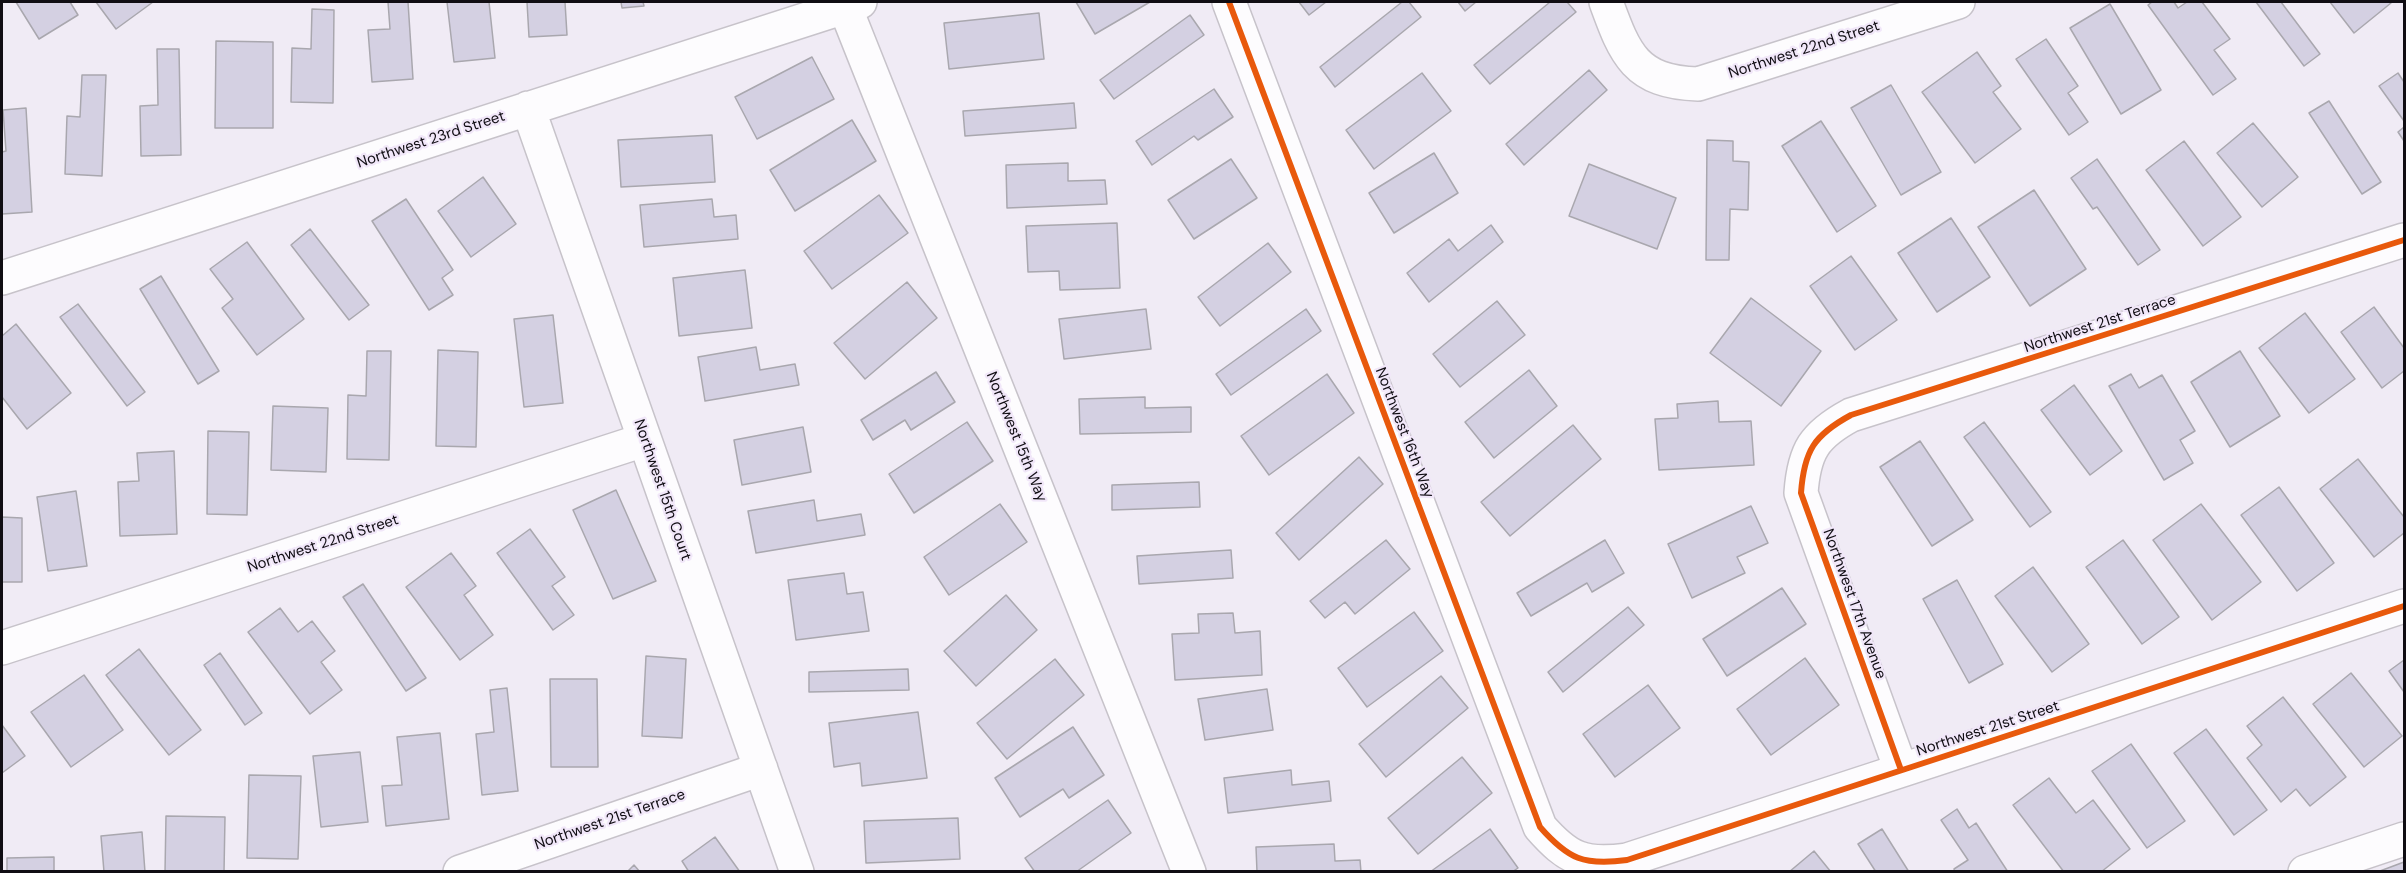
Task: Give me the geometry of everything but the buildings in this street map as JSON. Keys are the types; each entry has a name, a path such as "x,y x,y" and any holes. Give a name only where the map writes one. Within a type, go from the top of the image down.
{"street":[{"name":"Northwest 16th Way","path":"1228,2 1540,826 1556,846 1578,859"},
{"name":"Northwest 22nd Street","path":"1606,2 1619,36 1631,58 1650,74 1673,83 1698,84 1958,2"},
{"name":"Northwest 23rd Street","path":"2,278 849,3"},
{"name":"Northwest 15th Way","path":"849,3 1189,872"},
{"name":"Northwest 15th Court","path":"528,108 797,872"},
{"name":"Northwest 21st Terrace","path":"1812,446 1829,427 1851,415 2404,240"},
{"name":"Northwest 22nd Street","path":"2,648 644,440"},
{"name":"Northwest 17th Avenue","path":"1812,446 1803,469 1802,493 1901,770"},
{"name":"Northwest 21st Street","path":"1578,859 1602,863 1627,860 2404,606"},
{"name":"Northwest 21st Terrace","path":"460,872 761,769"},
{"path":"2305,872 2404,839"}],"cycle path":[{"path":"1229,2 1540,827 1568,853 1588,861 1627,860 2404,606"},
{"path":"1901,770 1801,493 1808,455 1820,437 1838,422 1851,415 2404,240"}]}
